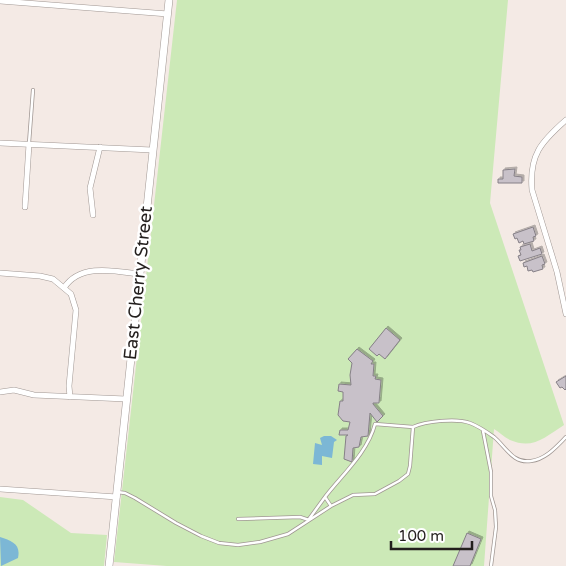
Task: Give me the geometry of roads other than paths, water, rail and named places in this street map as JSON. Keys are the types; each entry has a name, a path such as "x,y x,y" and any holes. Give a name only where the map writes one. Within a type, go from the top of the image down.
{"street":[{"name":"East Cherry Street","path":"109,566 169,0"},
{"path":"0,1 53,2 168,14"},
{"path":"566,120 546,137 539,147 534,159 532,190 566,314"},
{"path":"0,143 152,150"},
{"path":"25,207 29,144"},
{"path":"93,215 90,188 100,147"},
{"path":"64,288 68,281 82,273 93,270 139,274"},
{"path":"0,273 40,276 53,279 71,294 76,310 69,386 70,397"},
{"path":"0,392 14,390 34,395 126,399"},
{"path":"0,489 117,494"}],"lane":[{"path":"29,144 28,136 33,90"},
{"path":"309,520 358,456 372,434 375,424 413,426 431,421 469,422 495,438 510,455 521,461 530,462 547,455 566,437"},
{"path":"117,494 125,493 201,536 219,543 248,544 274,539 288,534 353,495 380,493 408,474 413,426"},
{"path":"482,430 491,472 490,496 496,510 491,566"},
{"path":"325,497 332,506"},
{"path":"238,519 300,517 309,520"}],"water":[{"path":"331,436 337,440 334,442 332,458 322,456 322,465 313,464 315,443 322,445 320,438"},
{"path":"0,537 15,544 19,553 18,558 1,566"}]}
